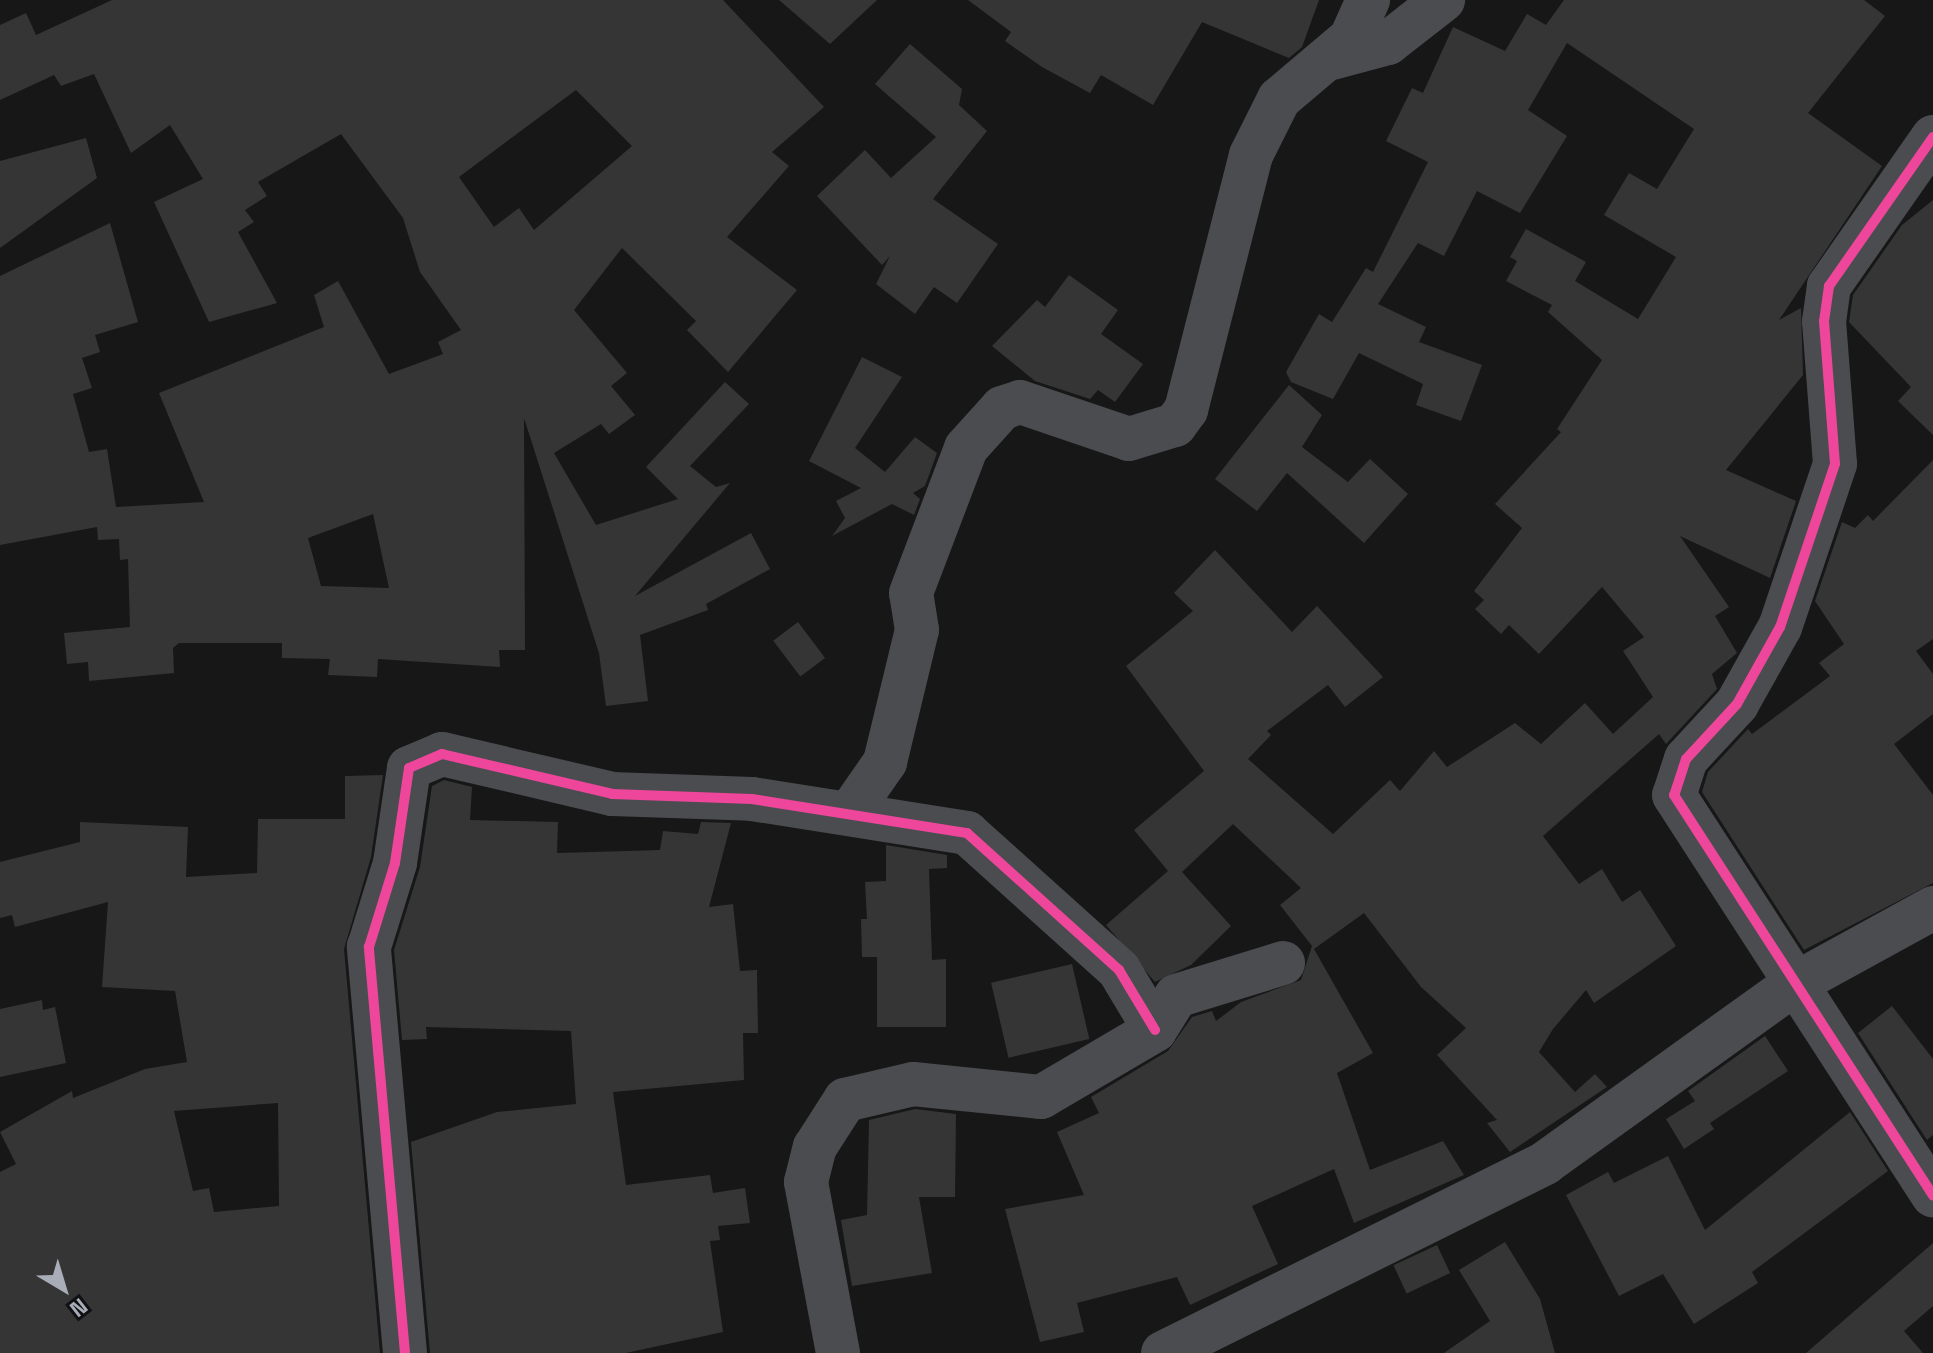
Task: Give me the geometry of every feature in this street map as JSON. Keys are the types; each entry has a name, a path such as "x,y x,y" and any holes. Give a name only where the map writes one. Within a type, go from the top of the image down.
{"street":[{"path":"851,811 885,762 917,630 911,593 966,448 1002,408 1020,402 1129,439 1175,425 1186,410 1251,155 1285,92 1332,58 1351,38 1368,0"},
{"path":"1332,58 1388,43 1443,0"},
{"path":"1933,137 1829,286 1824,321 1835,464 1780,627 1737,704 1686,759 1674,795 1778,950 1793,985 1933,1195"},
{"path":"405,1353 369,947 395,863 409,768 442,754 612,794 851,811 967,833 1119,970 1155,1030"},
{"path":"1163,1353 1545,1163 1793,985 1933,908"},
{"path":"838,1353 806,1182 831,1114 856,1092 913,1084 1041,1097 1155,1030 1176,996 1283,963"}],"building":[{"path":"112,0 723,0 824,107 772,152 789,166 727,237 797,290 728,372 687,330 696,321 622,248 574,310 627,373 611,386 635,415 609,434 601,424 554,453 596,525 678,499 646,467 725,382 749,404 690,466 716,487 730,483 635,596 751,533 770,569 706,604 708,610 640,635 648,701 606,706 599,653 524,418 525,650 499,650 500,667 378,659 377,677 328,675 330,659 282,658 282,643 179,643 173,648 174,673 89,681 88,662 67,664 64,633 130,627 128,559 120,560 119,539 98,540 97,527 0,545 0,276 110,223 138,322 95,335 100,352 82,358 92,388 73,394 89,452 107,449 116,507 204,502 159,393 324,327 314,295 338,281 389,374 443,354 438,342 461,330 420,272 403,218 341,134 258,182 267,196 245,210 254,222 238,232 277,303 209,322 154,202 203,179 170,125 131,153 94,74 61,86 54,75 0,100 0,25 26,13 36,35","holes":["576,90 632,146 534,230 519,208 494,227 459,177","373,514 389,588 321,586 308,538"]},
{"path":"779,0 877,0 830,44"},
{"path":"968,0 1319,0 1302,47 1289,58 1202,22 1153,105 1101,75 1090,93 1042,67 1005,41 1011,32"},
{"path":"1564,0 1864,0 1885,16 1808,113 1882,166 1779,320 1801,308 1803,375 1726,470 1796,501 1770,578 1680,536 1729,607 1715,616 1737,653 1712,674 1717,689 1666,744 1659,734 1543,836 1579,884 1602,869 1622,902 1640,890 1676,946 1594,1003 1586,990 1553,1029 1539,1052 1575,1092 1595,1074 1607,1087 1510,1152 1487,1123 1497,1120 1437,1055 1466,1028 1421,987 1364,913 1314,949 1373,1053 1337,1073 1370,1170 1443,1141 1464,1175 1354,1223 1334,1169 1252,1206 1278,1264 1190,1305 1177,1277 1077,1303 1084,1332 1040,1342 1005,1209 1084,1195 1057,1132 1099,1113 1091,1097 1168,1051 1192,1017 1212,1011 1216,1021 1241,1002 1301,980 1312,946 1280,905 1301,888 1233,824 1182,872 1231,926 1191,965 1155,982 1106,925 1168,871 1134,830 1204,771 1126,666 1193,611 1174,593 1215,550 1292,632 1317,606 1383,677 1345,707 1328,685 1267,731 1271,735 1248,759 1333,834 1390,780 1400,791 1434,751 1447,767 1515,723 1541,744 1585,703 1613,734 1653,697 1623,651 1644,637 1602,587 1539,654 1509,625 1501,634 1475,609 1484,600 1474,591 1522,528 1495,504 1561,432 1557,429 1602,360 1548,312 1552,305 1506,281 1517,261 1510,257 1526,229 1586,262 1575,281 1638,319 1676,257 1604,215 1629,173 1657,189 1694,129 1567,43 1528,110 1567,136 1520,213 1477,191 1444,256 1418,243 1378,304 1426,327 1419,342 1482,365 1461,421 1416,405 1423,384 1359,353 1333,399 1291,382 1286,372 1319,314 1332,322 1366,268 1373,272 1428,162 1386,141 1412,88 1423,93 1453,27 1505,51 1527,14 1546,25"},
{"path":"910,44 962,89 959,105 987,131 933,199 998,244 957,303 934,287 915,314 876,284 890,256 882,265 817,196 865,150 891,178 936,137 875,84"},
{"path":"86,138 97,178 0,248 0,161"},
{"path":"1933,200 1933,435 1898,401 1911,387 1849,322 1853,295 1902,225"},
{"path":"1069,275 1118,310 1101,334 1143,364 1115,402 1098,390 1090,399 1035,381 992,346 1037,300 1045,307"},
{"path":"862,357 902,377 855,448 885,472 915,437 937,453 925,486 913,493 920,499 914,515 892,504 832,536 845,518 836,501 861,488 809,461"},
{"path":"1289,385 1322,415 1302,447 1348,482 1370,459 1408,494 1364,543 1287,473 1257,511 1215,479"},
{"path":"1933,460 1933,639 1916,651 1933,674 1933,714 1894,744 1933,795 1933,883 1804,950 1702,792 1708,772 1748,729 1752,734 1830,676 1819,663 1844,644 1815,601 1842,522 1855,528 1868,515 1873,521"},
{"path":"798,622 825,658 800,677 773,641"},
{"path":"383,775 371,857 344,949 380,1353 0,1353 0,1172 16,1164 0,1132 72,1091 73,1098 145,1069 187,1062 175,991 102,987 108,902 15,927 12,915 0,918 0,862 80,842 80,822 188,827 186,877 257,873 258,819 345,819 345,776","holes":["278,1103 279,1206 214,1212 209,1188 193,1191 174,1111"]},
{"path":"444,780 472,787 470,820 558,822 557,853 660,850 663,831 698,834 701,822 731,823 709,907 733,904 740,971 757,970 758,1033 743,1033 744,1080 613,1092 626,1185 710,1175 713,1193 745,1188 750,1223 718,1226 720,1240 710,1241 723,1332 626,1353 430,1353 411,1142 497,1112 576,1104 571,1031 426,1027 427,1039 402,1040 394,950 420,867 432,786"},
{"path":"886,845 947,855 947,868 929,869 932,960 946,959 946,1027 877,1027 877,957 862,957 861,919 867,919 865,882 886,881"},
{"path":"1072,964 1089,1039 1008,1058 991,983"},
{"path":"42,1000 43,1010 55,1007 66,1063 0,1077 0,1009"},
{"path":"1892,1006 1933,1059 1933,1135 1927,1140 1858,1033"},
{"path":"1765,1036 1788,1071 1710,1123 1714,1129 1684,1149 1666,1119 1695,1101 1688,1091"},
{"path":"915,1109 956,1114 955,1197 919,1197 932,1273 852,1286 841,1220 867,1215 869,1120"},
{"path":"1850,1112 1888,1171 1752,1272 1758,1283 1694,1324 1663,1274 1619,1296 1566,1195 1608,1172 1614,1183 1668,1156 1705,1230"},
{"path":"1505,1242 1540,1299 1555,1353 1444,1353 1490,1321 1459,1270"},
{"path":"1933,1243 1933,1306 1904,1331 1923,1353 1806,1353"},
{"path":"1437,1245 1450,1273 1407,1293 1393,1265"}],"cycle path":[{"path":"1933,137 1829,286 1824,321 1835,464 1780,627 1737,704 1686,759 1674,795 1933,1195"},
{"path":"405,1353 369,947 395,863 409,768 442,754 612,794 752,799 967,833 1119,970 1155,1030"}]}
